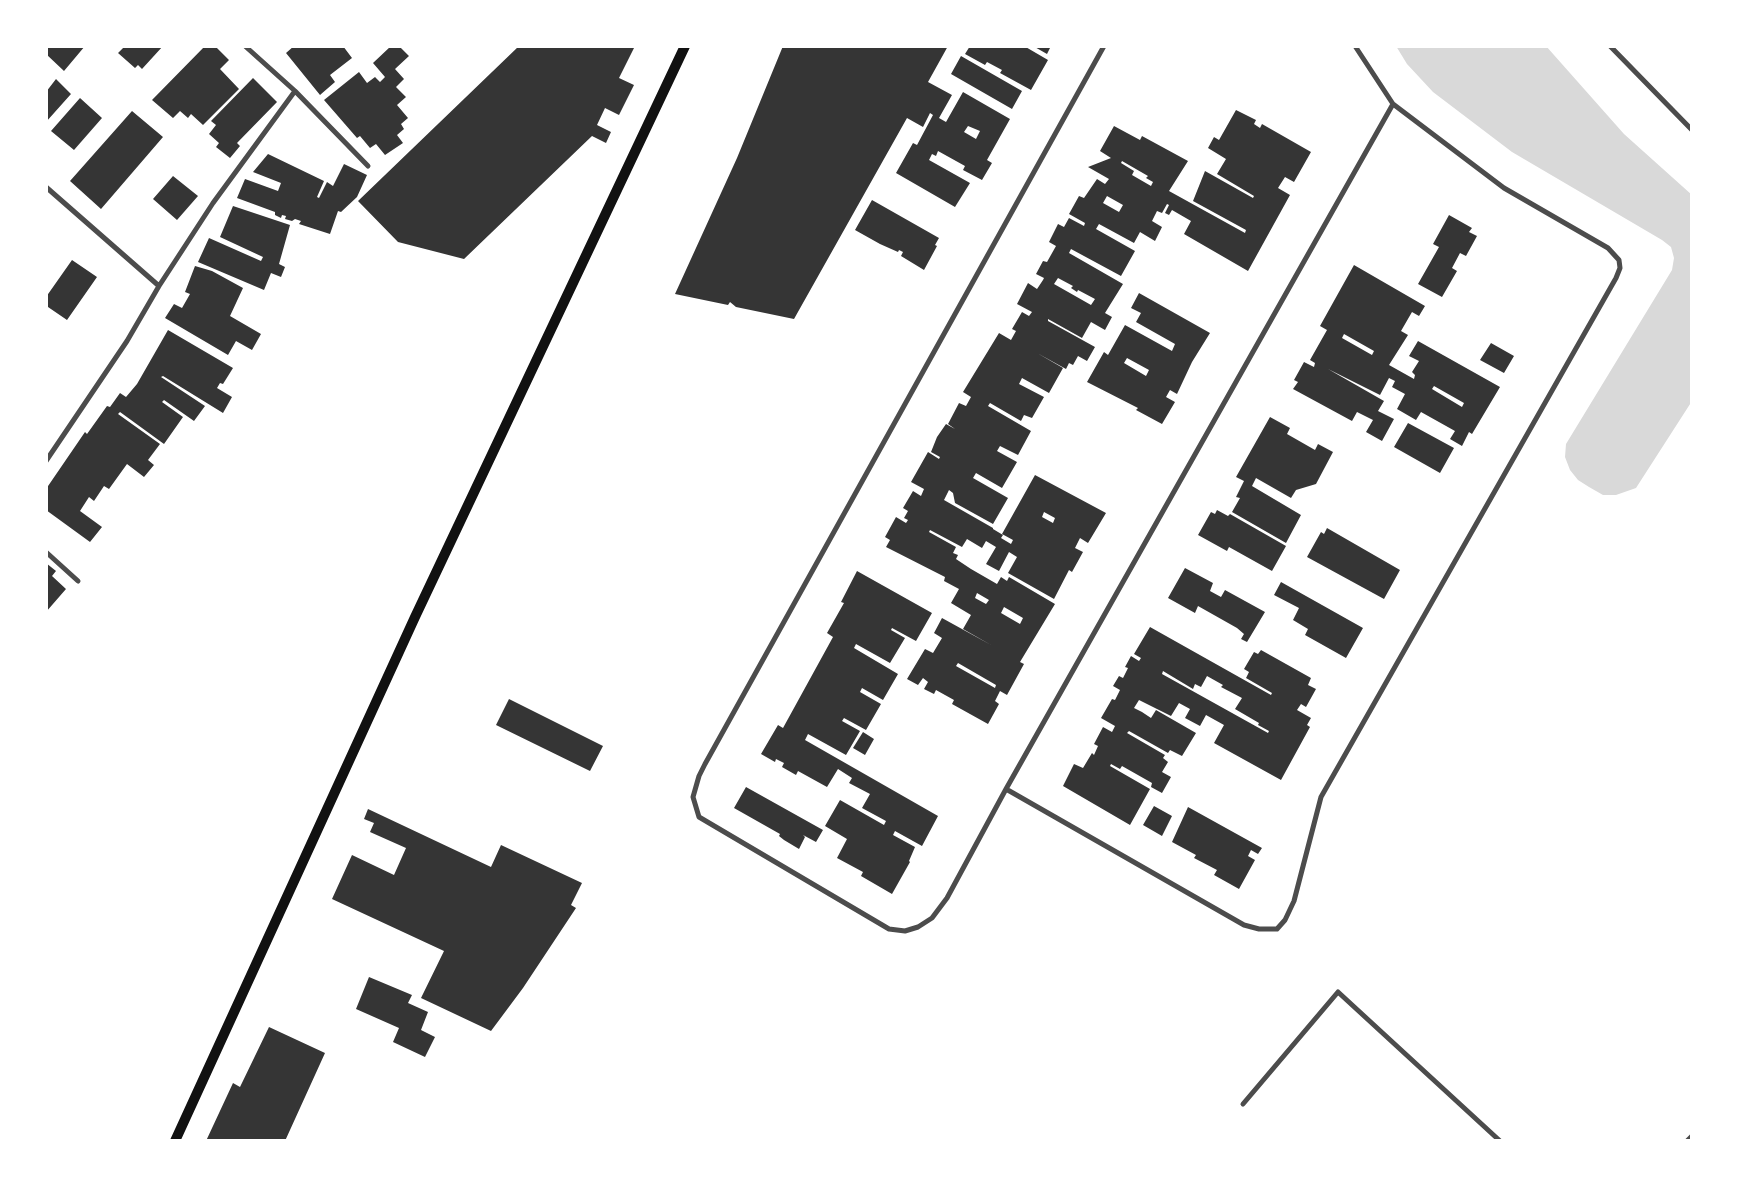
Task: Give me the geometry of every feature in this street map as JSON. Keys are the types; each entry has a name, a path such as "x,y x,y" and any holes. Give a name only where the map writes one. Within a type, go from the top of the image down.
{"main road":[{"path":"175,1141 415,617 685,46"}],"street":[{"path":"245,46 295,91 368,166"},
{"path":"1104,46 699,776 694,797 698,817 889,929 905,931 918,927 932,918 947,898 1006,788 1393,104"},
{"path":"1006,788 1244,925 1259,929 1277,929 1286,920 1294,901 1321,797 1616,278 1620,268 1619,260 1608,248 1504,188 1393,104 1354,46"},
{"path":"1610,46 1692,130"},
{"path":"46,461 128,341 159,286 214,203 295,91"},
{"path":"46,187 159,286"},
{"path":"46,552 78,581"},
{"path":"1243,1104 1338,992 1500,1141"},
{"path":"1687,1141 1692,1136"}],"shaded area":[{"path":"1396,46 1546,46 1624,134 1692,195 1692,401 1636,488 1616,495 1603,495 1589,487 1578,480 1570,470 1565,457 1566,444 1672,270 1674,258 1671,247 1512,152 1433,92 1407,64"}],"building":[{"path":"46,46 85,46 64,71 46,54"},
{"path":"125,46 163,46 142,69 138,65 135,68 118,53"},
{"path":"205,46 215,46 229,60 220,69 239,89 203,125 191,114 188,118 180,111 173,118 152,100"},
{"path":"294,46 343,46 352,58 330,75 335,82 320,95 286,53"},
{"path":"391,46 399,46 409,56 395,69 404,79 396,87 406,97 397,105 408,118 401,124 404,129 397,135 403,143 385,155 376,144 370,148 360,136 357,138 324,100 359,72 367,83 375,77 380,82 385,77 373,63"},
{"path":"519,46 635,46 619,78 634,85 619,115 605,108 597,125 611,132 606,143 592,136 464,259 398,242 358,201"},
{"path":"783,46 948,46 928,82 952,95 939,118 946,122 963,92 1010,119 987,160 992,163 982,180 963,170 965,166 938,151 936,156 932,154 929,160 970,183 955,207 896,173 913,143 917,145 933,115 930,113 923,127 907,118 794,319 736,307 730,302 728,305 675,294 737,158","holes":["968,126 980,131 976,139 964,132"]},
{"path":"970,46 1024,46 1048,60 1031,90 1000,73 1002,70 987,62 985,65 965,54"},
{"path":"1033,46 1051,46 1047,54"},
{"path":"961,56 1022,91 1012,109 951,74"},
{"path":"253,78 277,102 237,143 240,146 230,158 216,147 219,143 209,134 216,125 211,121"},
{"path":"56,79 71,94 46,122 46,92"},
{"path":"80,98 102,118 74,150 51,131"},
{"path":"1236,110 1256,120 1254,124 1260,128 1262,124 1311,152 1294,182 1285,177 1278,188 1290,195 1248,271 1184,234 1191,221 1172,210 1169,215 1165,213 1169,205 1167,204 1162,213 1157,211 1152,221 1162,227 1155,241 1140,232 1134,243 1099,224 1096,229 1135,251 1121,276 1071,249 1069,253 1123,284 1105,313 1112,317 1105,330 1091,322 1082,338 1048,319 1048,321 1095,347 1087,361 1078,356 1073,365 1069,363 1066,369 1037,353 1063,368 1049,393 1022,378 1019,384 1044,397 1032,418 1024,415 1021,421 990,403 988,406 1031,431 1018,455 1000,446 997,451 1017,462 1002,488 976,473 973,478 1008,498 993,524 955,503 953,493 949,490 944,500 993,528 1003,535 1001,538 1011,544 1013,540 1002,534 1035,475 1106,513 1088,543 1080,538 1075,548 1083,552 1072,572 1069,570 1054,599 1008,573 1017,557 1009,552 999,571 986,564 996,547 986,541 982,548 967,539 962,547 930,530 929,532 956,547 953,553 958,555 956,559 997,584 1001,577 1007,581 1009,577 1055,604 1020,662 1024,664 1007,695 1000,691 995,701 999,704 988,724 952,704 954,700 936,690 934,694 924,689 928,682 923,678 918,685 907,679 925,649 933,653 942,638 934,633 942,618 991,645 963,629 971,615 951,603 959,589 944,581 945,577 886,547 890,540 885,537 896,517 906,523 908,520 904,518 908,511 903,508 913,491 921,496 924,489 911,482 928,452 939,459 940,457 931,452 937,437 946,424 955,429 948,424 959,403 966,406 971,397 963,392 999,333 1011,340 1016,331 1012,329 1022,312 1029,316 1032,312 1017,304 1028,283 1037,289 1043,280 1044,278 1036,274 1043,261 1047,262 1056,246 1049,242 1058,224 1064,227 1069,218 1084,226 1085,223 1069,214 1079,196 1084,198 1097,179 1105,184 1109,179 1088,167 1111,158 1100,151 1114,126 1140,140 1142,136 1188,161 1169,191 1245,233 1246,230 1193,201 1205,171 1253,198 1254,196 1217,174 1226,159 1208,148 1214,137 1219,140","holes":["1122,161 1148,176 1146,178 1153,182 1151,186 1132,175 1134,171 1121,163","1107,196 1123,205 1119,212 1103,203","1058,278 1073,286 1071,288 1077,292 1078,290 1095,299 1091,305 1054,284","1044,512 1055,518 1053,523 1042,517","977,593 989,600 986,604 975,598","1004,607 1023,618 1020,624 1001,613","958,663 996,685 995,688 956,666"]},
{"path":"132,111 163,137 101,209 70,181"},
{"path":"268,154 324,181 317,197 319,198 327,182 333,186 344,164 367,175 357,197 341,212 338,211 330,234 299,224 301,221 295,219 292,221 285,219 286,216 282,215 281,218 275,215 275,212 237,198 245,179 278,191 281,183 253,172"},
{"path":"173,176 198,196 177,220 153,199"},
{"path":"872,200 939,238 935,245 937,246 924,270 901,256 903,252 899,250 898,252 880,244 855,230"},
{"path":"233,206 290,225 279,264 285,267 281,277 271,273 264,290 198,262 209,238 261,261 263,257 220,237"},
{"path":"1449,215 1472,228 1469,232 1477,236 1466,256 1460,253 1452,268 1457,271 1442,297 1418,284 1439,247 1433,244"},
{"path":"72,260 97,277 67,320 48,307 46,310 46,297"},
{"path":"1354,265 1425,306 1419,316 1412,312 1401,331 1408,335 1389,365 1414,379 1415,375 1412,372 1419,361 1409,356 1418,341 1500,387 1472,434 1469,432 1462,446 1450,439 1455,431 1421,412 1416,420 1397,409 1405,394 1392,387 1395,381 1389,378 1380,395 1328,369 1384,401 1378,411 1394,419 1382,441 1366,432 1373,420 1357,412 1352,421 1293,389 1298,382 1294,380 1304,362 1314,367 1315,363 1310,360 1327,330 1320,326","holes":["1344,334 1374,351 1372,355 1342,338","1434,386 1464,403 1462,407 1432,389"]},
{"path":"195,266 212,271 243,288 230,316 261,334 252,350 236,341 228,355 165,318 174,304 182,308 190,294 185,292"},
{"path":"1139,293 1210,333 1192,362 1177,394 1170,390 1166,397 1175,402 1162,424 1136,410 1138,408 1087,382 1104,352 1108,355 1125,325 1172,351 1175,344 1136,322 1141,313 1131,308","holes":["1127,358 1149,370 1146,376 1124,363"]},
{"path":"168,330 233,368 223,384 220,383 217,388 232,397 223,413 163,376 161,377 205,406 194,421 164,400 162,402 183,417 164,444 120,412 118,414 160,444 148,460 154,465 144,477 127,464 109,489 104,486 94,501 89,497 80,511 102,527 90,542 46,510 46,489 85,432 87,434 107,406 110,407 120,393 126,397 137,384"},
{"path":"1491,343 1514,356 1504,373 1480,360"},
{"path":"1270,417 1290,428 1287,434 1315,450 1318,444 1333,452 1316,484 1296,490 1291,498 1256,478 1252,486 1301,515 1286,543 1232,512 1240,498 1236,497 1244,481 1236,477"},
{"path":"1408,423 1454,448 1440,473 1394,447"},
{"path":"1217,510 1228,516 1230,514 1286,546 1272,571 1229,547 1227,551 1198,535 1211,512 1215,514"},
{"path":"1327,528 1400,570 1384,599 1307,557 1321,532 1324,534"},
{"path":"46,563 56,571 52,576 66,589 46,612"},
{"path":"1185,568 1213,583 1210,591 1221,597 1225,590 1265,612 1247,642 1241,639 1244,634 1237,628 1198,606 1195,613 1168,598"},
{"path":"857,571 932,613 916,641 892,628 891,630 905,638 890,663 856,644 854,648 898,674 883,700 862,688 860,692 881,704 866,730 844,718 842,721 860,731 846,755 808,734 805,740 938,816 922,846 895,831 893,835 915,847 910,862 892,894 861,876 863,872 837,858 847,839 825,826 840,800 884,825 886,821 862,808 870,794 849,783 852,778 838,769 827,787 798,771 796,775 782,767 784,763 776,759 775,762 761,754 778,725 783,728 833,637 827,633 844,603 841,602"},
{"path":"1281,582 1363,628 1346,658 1305,635 1308,629 1293,620 1299,608 1274,595"},
{"path":"1150,627 1271,695 1272,693 1246,678 1249,672 1244,669 1254,652 1258,654 1261,650 1311,678 1308,685 1316,689 1306,707 1301,704 1297,710 1311,718 1307,725 1310,727 1281,780 1214,743 1224,725 1206,715 1200,726 1185,718 1190,709 1179,703 1171,716 1139,700 1134,708 1151,718 1156,710 1196,733 1182,756 1170,750 1168,753 1129,731 1127,733 1165,755 1163,758 1168,762 1162,772 1171,777 1162,793 1151,787 1152,783 1122,766 1120,769 1111,764 1110,766 1150,789 1130,825 1063,786 1074,764 1083,768 1092,753 1094,755 1098,746 1094,744 1103,727 1112,732 1115,726 1101,718 1112,699 1115,700 1120,690 1113,686 1119,676 1123,678 1128,668 1125,667 1131,656 1139,661 1141,658 1134,654","holes":["1163,671 1193,689 1195,684 1201,687 1207,676 1223,685 1221,687 1242,698 1235,709 1259,723 1258,725 1269,731 1268,733 1162,674"]},
{"path":"509,699 603,746 590,771 496,725"},
{"path":"863,732 874,739 865,755 853,748"},
{"path":"746,787 823,830 816,842 803,835 805,837 799,849 784,840 779,836 780,834 734,808"},
{"path":"1154,806 1172,816 1162,836 1143,825"},
{"path":"1188,807 1262,848 1258,854 1251,850 1248,856 1255,860 1239,889 1214,875 1217,870 1194,858 1196,855 1172,842"},
{"path":"368,809 491,867 501,845 582,883 571,905 576,908 523,988 491,1031 421,998 444,951 332,899 352,855 394,875 406,848 370,832 374,823 364,819"},
{"path":"369,977 412,995 408,1003 428,1012 421,1030 435,1037 425,1057 393,1042 399,1028 356,1009"},
{"path":"269,1027 325,1053 285,1141 206,1141 233,1083 240,1087"}]}
